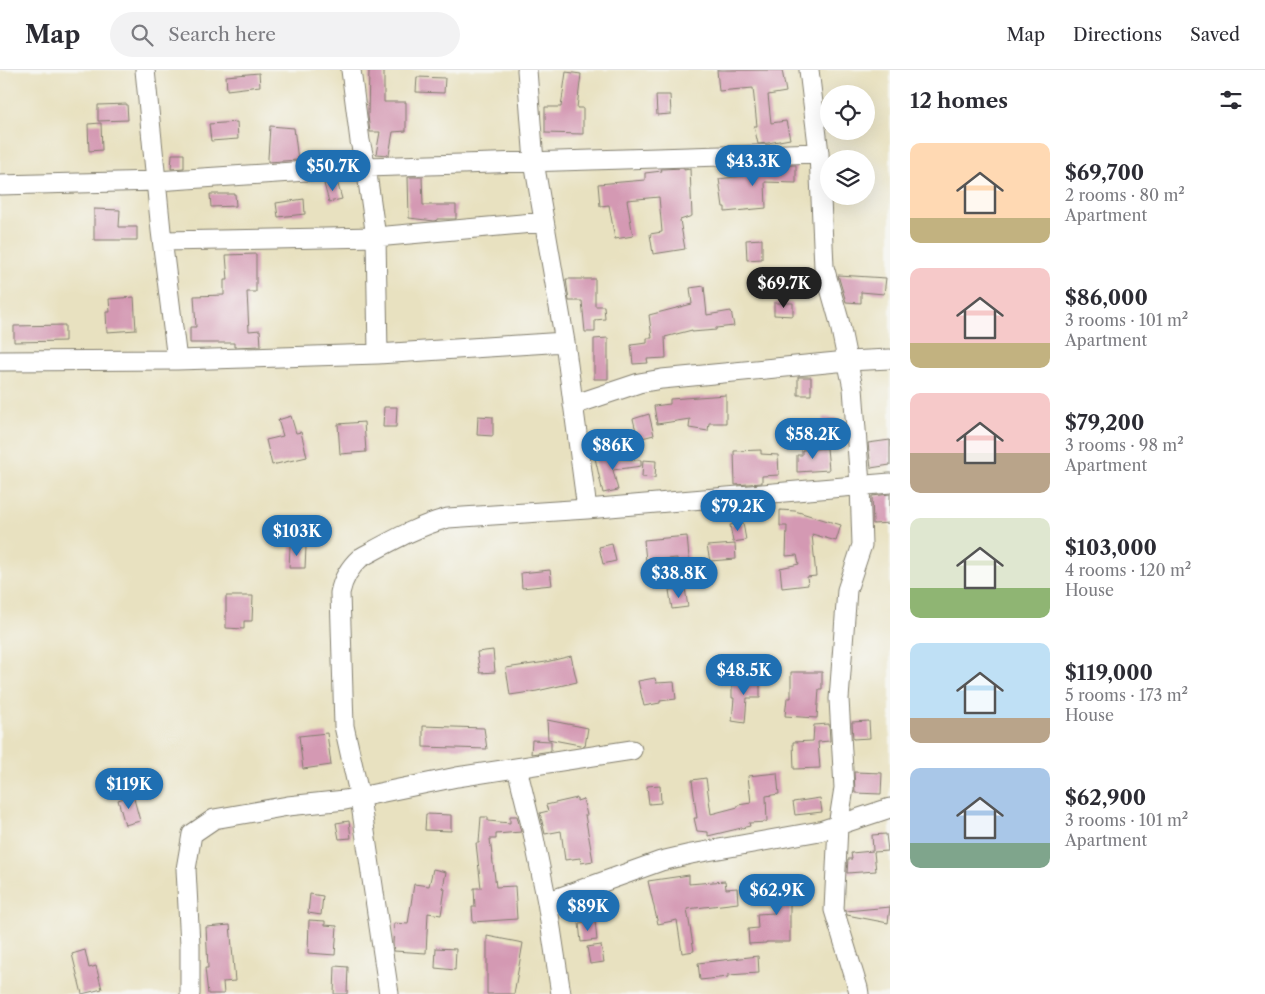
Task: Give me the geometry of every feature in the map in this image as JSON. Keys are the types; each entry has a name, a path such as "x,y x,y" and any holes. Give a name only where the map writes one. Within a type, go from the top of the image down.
{"street":[{"path":"145,70 177,360"},
{"path":"351,70 360,141 366,166 376,237 378,354"},
{"path":"527,70 534,162 565,342 587,509"},
{"path":"809,70 819,153 824,267 839,320 853,388 860,485 862,546 847,590 839,699 844,788 838,826 834,910 859,994"},
{"path":"0,185 156,181 366,166 819,153"},
{"path":"163,242 376,237 544,222"},
{"path":"0,362 177,360 378,354 565,342"},
{"path":"573,405 639,383 662,378 847,361 890,359"},
{"path":"389,994 360,798 344,726 340,593 346,573 352,565 360,558 409,533 432,522 448,518 587,509 890,483"},
{"path":"190,994 190,945 186,869 192,834 214,819 288,806 360,798 457,777 632,750"},
{"path":"517,768 547,902 561,994"},
{"path":"547,902 676,857 838,826 890,808"}],"building":[{"path":"369,70 384,70 384,102 406,102 406,131 393,132 389,155 376,154 380,132 370,132 368,116"},
{"path":"717,70 782,70 786,92 768,95 771,123 786,121 790,139 758,144 754,126 757,126 753,88 719,91"},
{"path":"566,72 581,74 577,108 583,108 583,134 545,133 545,107 561,107"},
{"path":"259,73 260,86 227,90 226,76"},
{"path":"417,77 445,78 444,93 416,92"},
{"path":"656,95 670,95 671,114 657,115"},
{"path":"127,104 128,120 98,121 98,105"},
{"path":"237,122 238,139 211,141 209,124"},
{"path":"101,123 102,150 89,151 88,124"},
{"path":"270,126 294,128 298,160 268,162"},
{"path":"172,154 184,154 184,168 171,169"},
{"path":"796,165 796,183 765,182 766,208 725,212 719,179 743,176 743,174 746,174 744,167"},
{"path":"684,168 684,170 690,169 692,216 680,220 685,249 653,254 650,234 662,232 659,197 627,200 633,236 615,239 609,205 600,206 598,184 645,180 645,173 662,171 661,169"},
{"path":"408,177 422,177 423,205 456,205 456,219 437,219 434,221 409,218"},
{"path":"337,181 342,199 329,202 324,184"},
{"path":"210,194 235,194 236,206 211,207"},
{"path":"304,199 305,214 278,217 276,203"},
{"path":"94,209 120,210 119,227 137,227 137,240 94,240"},
{"path":"762,239 762,259 747,260 746,240"},
{"path":"256,254 256,292 247,292 249,331 260,330 261,346 234,347 234,343 190,343 190,327 196,327 194,296 224,295 224,280 228,280 226,255"},
{"path":"838,275 886,278 884,294 861,292 861,303 846,302"},
{"path":"566,279 595,279 595,306 604,306 605,319 595,320 595,332 585,332 582,301 569,301"},
{"path":"704,286 707,315 731,311 734,326 716,328 716,330 692,332 692,330 665,337 666,358 647,359 648,363 633,364 631,345 647,343 647,338 652,338 649,315 692,304 690,288"},
{"path":"134,297 136,330 107,332 106,312 110,312 109,299"},
{"path":"774,303 793,303 793,316 774,315"},
{"path":"65,325 65,341 14,342 14,326"},
{"path":"608,338 608,379 594,379 594,339"},
{"path":"798,377 811,377 811,395 798,395"},
{"path":"726,395 726,423 709,423 708,431 689,428 690,419 657,424 654,406 670,404 670,399"},
{"path":"384,407 397,407 396,427 383,427"},
{"path":"649,414 654,435 638,439 633,419"},
{"path":"291,416 296,433 301,432 307,457 272,465 266,440 283,436 278,420"},
{"path":"478,416 493,417 493,436 477,435"},
{"path":"823,417 836,418 834,437 821,435"},
{"path":"364,422 366,452 340,454 338,424"},
{"path":"890,440 890,465 871,468 868,443"},
{"path":"827,448 829,470 797,472 797,455 802,455 802,450"},
{"path":"761,450 761,454 778,455 779,475 762,476 762,483 735,485 734,451"},
{"path":"595,458 641,460 641,466 613,470 618,490 603,493"},
{"path":"643,460 656,461 655,478 642,477"},
{"path":"890,494 890,523 873,524 872,496"},
{"path":"780,510 795,511 841,525 836,541 812,534 816,576 807,577 808,585 782,588 780,568 799,564 797,555 786,556 787,526 780,526"},
{"path":"743,523 746,540 733,542 730,525"},
{"path":"687,536 691,579 679,580 677,558 646,561 644,540"},
{"path":"612,544 616,561 603,564 599,547"},
{"path":"735,544 736,559 710,561 707,546"},
{"path":"290,546 306,547 305,568 289,568"},
{"path":"550,570 552,585 522,588 521,573"},
{"path":"685,588 688,607 672,609 669,590"},
{"path":"226,596 253,596 252,621 244,621 244,629 226,628"},
{"path":"493,650 495,672 480,673 477,652"},
{"path":"571,656 577,682 510,695 506,668"},
{"path":"791,672 822,672 822,689 819,689 817,718 785,716 787,698 791,698"},
{"path":"655,678 656,683 674,682 676,699 644,706 638,681"},
{"path":"732,678 760,679 760,698 747,698 745,723 732,721 734,698 732,698"},
{"path":"547,720 588,728 585,746 548,739"},
{"path":"869,721 870,738 853,739 852,722"},
{"path":"829,724 830,741 818,742 820,768 794,769 793,742 813,741 814,725"},
{"path":"423,726 484,728 487,749 423,747"},
{"path":"327,733 331,765 303,769 299,736"},
{"path":"532,740 551,741 551,751 531,754"},
{"path":"854,772 882,773 881,794 855,793"},
{"path":"777,773 779,794 766,796 767,822 749,823 750,826 708,836 708,832 697,831 694,818 697,818 692,780 706,778 711,814 738,807 738,805 751,803 748,776"},
{"path":"660,785 661,803 649,804 647,786"},
{"path":"133,795 140,821 125,825 118,800"},
{"path":"577,798 577,801 583,799 593,861 581,863 580,858 565,860 561,831 545,834 540,813 548,811 546,805"},
{"path":"820,798 822,812 795,815 793,802"},
{"path":"426,814 451,815 451,831 425,830"},
{"path":"510,816 517,816 521,832 496,834 496,839 490,839 496,887 515,886 517,919 473,922 472,907 475,907 474,888 481,888 476,843 479,843 481,817 488,817 488,821 510,823"},
{"path":"349,821 351,838 339,839 336,823"},
{"path":"886,834 888,851 874,852 876,871 847,873 848,859 852,859 851,853 873,851 872,835"},
{"path":"433,869 446,872 443,888 445,889 441,915 428,913 426,953 394,951 394,923 408,924 414,884 429,886"},
{"path":"689,875 689,884 725,881 726,889 737,888 738,903 687,909 694,951 682,953 677,920 658,924 648,881"},
{"path":"800,883 802,904 790,904 790,942 749,944 748,929 758,928 757,914 775,913 773,885"},
{"path":"310,894 323,896 321,915 308,913"},
{"path":"890,907 888,923 847,915 846,912 846,911"},
{"path":"309,920 325,921 325,925 337,926 335,955 308,953"},
{"path":"595,921 597,940 581,942 579,923"},
{"path":"230,925 235,981 223,982 224,994 208,994 205,968 208,968 206,927"},
{"path":"487,936 523,943 514,994 487,994"},
{"path":"601,945 604,962 590,964 587,947"},
{"path":"436,948 456,949 455,970 435,968"},
{"path":"85,950 89,968 96,966 102,989 82,994 72,954"},
{"path":"758,956 759,973 728,975 728,977 700,980 698,963"},
{"path":"335,966 348,967 347,994 334,994"}]}
